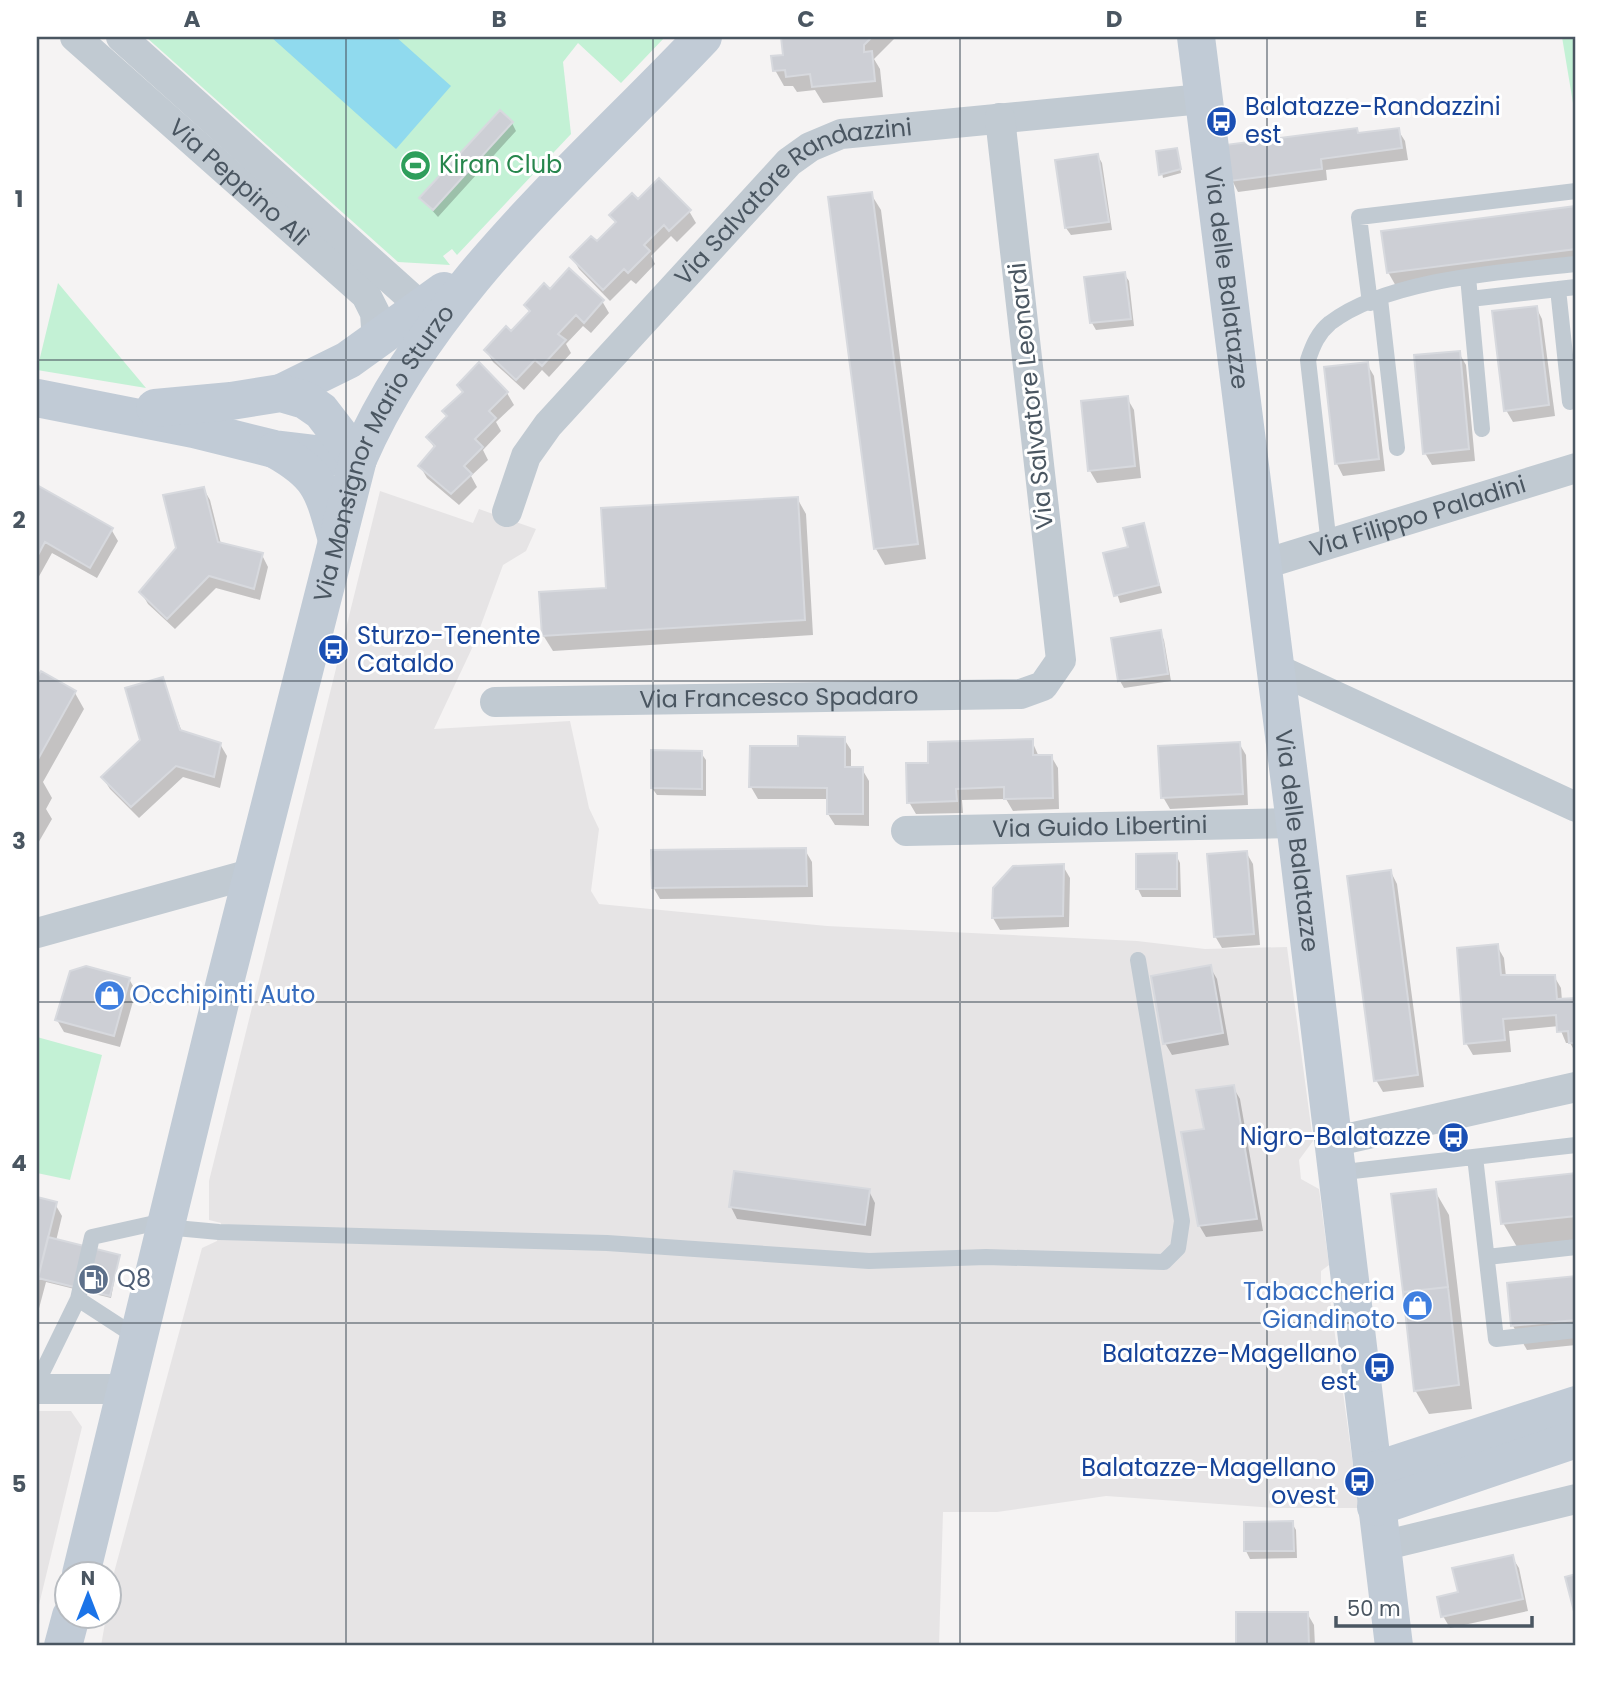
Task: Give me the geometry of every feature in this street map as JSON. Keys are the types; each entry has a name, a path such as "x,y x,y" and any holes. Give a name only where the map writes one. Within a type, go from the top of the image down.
{"street":[{"name":"Via Peppino Alì","path":"75,37 366,295 375,313 377,342"},
{"name":"Via Peppino Alì","path":"121,37 429,314"},
{"path":"113,411 231,401 281,393 348,360 429,314 500,246 703,37"},
{"name":"Via delle Balatazze","path":"1196,37 1295,823 1394,1646"},
{"name":"Via Salvatore Randazzini","path":"507,512 526,456 548,425 789,162 810,147 841,134 1202,99"},
{"name":"Via Salvatore Leonardi","path":"1000,118 1061,660 1054,673"},
{"name":"Via Monsignor Mario Sturzo","path":"84,1560 358,459 376,417 429,314"},
{"path":"281,393 305,400 321,411 358,459"},
{"path":"37,398 113,411 274,449 358,459"},
{"path":"274,449 313,476 324,495 337,540"},
{"name":"Via Filippo Paladini","path":"1261,565 1576,468"},
{"path":"1275,668 1576,807"},
{"name":"Via Francesco Spadaro","path":"495,702 1021,694 1043,686 1054,673"},
{"name":"Via Guido Libertini","path":"906,831 1295,823"},
{"path":"37,933 254,873"},
{"path":"1334,1158 1576,1087"},
{"path":"37,1389 126,1389"},
{"path":"1374,1490 1576,1405"},
{"path":"1374,1490 1576,1438"},
{"path":"1382,1546 1576,1499"}],"lane":[{"path":"1397,448 1375,301 1359,217 1576,191"},
{"path":"1329,545 1308,360 1315,340 1330,323 1375,301 1468,277 1576,264"},
{"path":"1468,277 1482,429"},
{"path":"1470,299 1576,287"},
{"path":"1558,289 1570,402"},
{"path":"37,1383 78,1299 93,1237 166,1224 219,1232 607,1243 869,1261 986,1257 1164,1262 1178,1248 1182,1221 1138,960"},
{"path":"1334,1158 1475,1157 1576,1145"},
{"path":"1475,1157 1496,1339 1576,1330"},
{"path":"1487,1257 1576,1247"},
{"path":"78,1299 138,1338"}],"shaded area":[{"path":"380,491 473,523 479,509 536,529 526,551 503,565 474,644 434,729 570,721 589,808 599,829 591,891 599,904 827,926 1137,941 1205,949 1287,947 1313,1141 1299,1160 1301,1179 1319,1189 1329,1265 1321,1271 1321,1286 1330,1299 1359,1508 1277,1508 1106,1496 997,1512 943,1512 939,1646 101,1646 104,1630 122,1630 122,1560 117,1560 202,1248 217,1241 221,1223 209,1220 209,1181"},
{"path":"37,1411 71,1411 82,1427 37,1613"}],"green space":[{"name":"Kiran Club","path":"146,37 665,37 621,83 578,43 563,62 571,134 457,255 452,249 443,256 450,265 398,262"},
{"path":"1562,37 1576,37 1576,121"},
{"path":"58,283 146,388 37,370"},
{"path":"37,1037 102,1055 70,1180 37,1173"}],"water":[{"path":"271,37 396,37 451,86 396,149"}],"building":[{"path":"781,37 872,37 864,45 864,52 872,51 875,81 812,87 810,74 786,77 785,70 773,71 771,56 783,55"},
{"path":"500,110 513,122 433,210 419,198"},
{"path":"1357,128 1358,133 1399,128 1402,148 1321,159 1322,169 1230,181 1225,145"},
{"path":"1177,148 1181,169 1159,175 1156,151"},
{"path":"1098,154 1109,222 1065,228 1055,160"},
{"path":"659,178 691,210 669,231 664,225 644,245 650,251 628,273 624,269 603,290 570,257 591,236 597,241 616,222 609,215 632,193 638,199"},
{"path":"872,192 918,544 874,549 828,197"},
{"path":"1576,206 1576,249 1387,273 1381,231"},
{"path":"569,268 604,300 584,323 576,315 558,334 566,340 542,366 535,360 516,380 484,350 506,326 511,331 530,311 524,305 544,283 550,289"},
{"path":"1125,272 1131,319 1090,323 1084,277"},
{"path":"1537,306 1549,405 1504,411 1492,311"},
{"path":"1460,351 1469,449 1423,454 1414,355"},
{"path":"479,362 508,392 489,411 496,418 475,439 483,447 464,466 472,474 451,494 418,466 435,446 426,437 447,416 442,411 463,392 457,385"},
{"path":"1368,362 1379,459 1335,464 1324,367"},
{"path":"1128,396 1135,466 1088,471 1081,401"},
{"path":"37,485 113,528 90,568 45,542 37,557"},
{"path":"204,487 218,542 263,553 254,589 209,576 167,619 139,592 176,548 163,495"},
{"path":"798,497 805,620 542,636 539,592 606,588 601,508"},
{"path":"1144,523 1159,585 1114,596 1103,553 1128,547 1123,528"},
{"path":"1161,630 1168,674 1118,681 1111,638"},
{"path":"41,671 76,691 37,761 37,678"},
{"path":"163,677 180,730 221,743 214,777 176,766 131,807 101,777 140,740 125,688"},
{"path":"798,736 845,737 845,767 863,767 863,814 827,814 827,788 749,787 750,746 798,746"},
{"path":"1033,739 1033,755 1052,755 1053,798 1004,799 1004,787 956,789 957,801 907,803 906,763 928,763 928,742"},
{"path":"1240,742 1243,794 1161,798 1158,746"},
{"path":"651,750 702,751 702,789 651,788"},
{"path":"806,848 807,886 652,888 651,850"},
{"path":"1247,851 1254,934 1214,937 1207,854"},
{"path":"1177,853 1177,889 1136,889 1136,854"},
{"path":"1064,864 1063,916 992,918 993,888 1013,866"},
{"path":"1391,870 1418,1075 1374,1081 1347,876"},
{"path":"1498,944 1501,975 1555,975 1557,999 1576,998 1576,1043 1569,1043 1568,1031 1557,1032 1556,1015 1503,1019 1505,1040 1464,1044 1457,948"},
{"path":"1211,965 1223,1033 1163,1044 1151,976"},
{"path":"86,966 130,978 114,1036 55,1020 70,971"},
{"path":"1234,1085 1257,1219 1198,1226 1181,1132 1204,1129 1196,1090"},
{"path":"734,1171 870,1189 865,1225 729,1207"},
{"path":"1576,1173 1576,1216 1501,1224 1496,1182"},
{"path":"1436,1189 1448,1287 1403,1292 1391,1194"},
{"path":"37,1197 57,1202 37,1282"},
{"path":"48,1237 120,1255 110,1296 38,1278"},
{"path":"1576,1276 1576,1320 1511,1326 1507,1283"},
{"path":"1448,1287 1459,1385 1414,1391 1403,1292"},
{"path":"1293,1521 1294,1551 1244,1551 1244,1522"},
{"path":"1513,1555 1523,1599 1441,1617 1437,1597 1458,1592 1452,1568"},
{"path":"1576,1574 1576,1619 1565,1577"},
{"path":"1236,1612 1308,1612 1309,1646 1236,1646"}],"place":[{"name":"Balatazze-Randazzini est","path":"1222,121"},
{"name":"Kiran Club","path":"416,165"},
{"name":"Sturzo-Tenente Cataldo","path":"334,650"},
{"name":"Occhipinti Auto","path":"109,995"},
{"name":"Nigro-Balatazze","path":"1454,1137"},
{"name":"Q8","path":"94,1279"},
{"name":"Tabaccheria Giandinoto","path":"1418,1306"},
{"name":"Balatazze-Magellano est","path":"1380,1368"},
{"name":"Balatazze-Magellano ovest","path":"1359,1482"}]}
